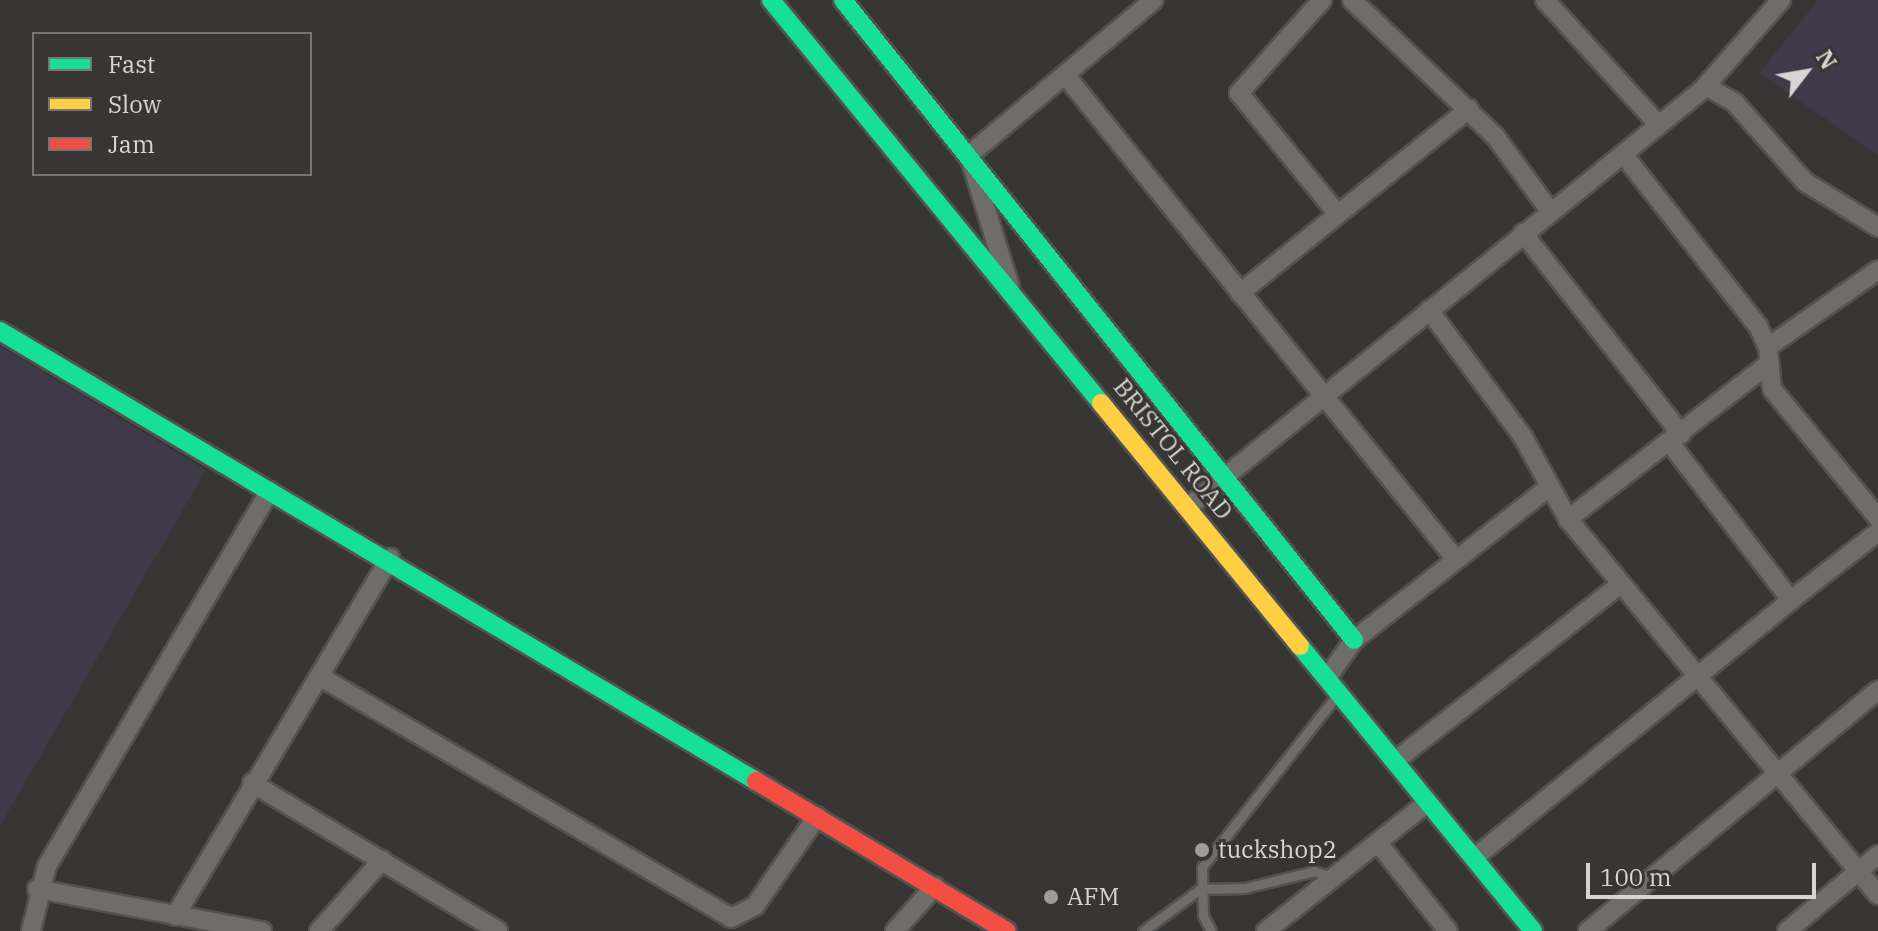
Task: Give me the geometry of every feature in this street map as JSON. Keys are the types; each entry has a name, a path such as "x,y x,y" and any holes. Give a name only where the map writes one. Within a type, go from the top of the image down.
{"street":[{"path":"843,0 1227,473 1354,640"},
{"path":"969,155 1154,0"},
{"path":"1322,0 1239,93 1336,212"},
{"path":"1352,0 1469,109 1550,211"},
{"path":"1189,506 1706,86 1781,0"},
{"path":"1548,1 1658,124"},
{"name":"BRISTOL ROAD","path":"776,2 1533,931"},
{"path":"1066,76 1454,557"},
{"path":"1706,86 1735,103 1805,182 1878,227"},
{"path":"1240,293 1336,212 1469,109"},
{"path":"1623,154 1768,356 1772,389 1878,518"},
{"path":"969,155 1011,290"},
{"path":"1523,233 1791,600"},
{"path":"1568,519 1675,438 1768,356 1878,270"},
{"path":"1429,310 1523,437 1548,488 1568,519 1878,895"},
{"path":"0,331 270,491 390,558 1007,931"},
{"path":"1333,685 1354,640 1454,557 1548,488"},
{"path":"31,931 37,889 270,491"},
{"path":"1474,858 1878,532"},
{"path":"175,916 252,783 390,558"},
{"path":"1395,761 1621,584"},
{"path":"319,676 731,918 755,906 817,816"},
{"path":"1588,931 1878,690"},
{"path":"252,783 491,929"},
{"path":"1266,931 1428,802"},
{"path":"1378,843 1448,931"},
{"path":"1787,931 1878,855"},
{"path":"319,931 382,860"},
{"path":"895,931 935,886"},
{"path":"37,889 262,931"}],"lane":[{"path":"1211,931 1200,889 1202,867 1333,685"},
{"path":"1143,931 1200,889 1245,888 1314,871 1334,878"}],"shaded area":[{"path":"1818,0 1878,0 1878,155 1759,73"},
{"path":"0,346 206,470 0,826"}],"traffic: fast":[{"path":"771,0 1101,403"},
{"path":"843,0 1354,640"},
{"path":"0,331 756,781"},
{"path":"1300,646 1533,931"}],"traffic: slow":[{"path":"1101,403 1300,646"}],"traffic: jam":[{"path":"756,781 1007,931"}],"place":[{"name":"tuckshop2","path":"1202,850"},
{"name":"AFM","path":"1051,897"}]}
